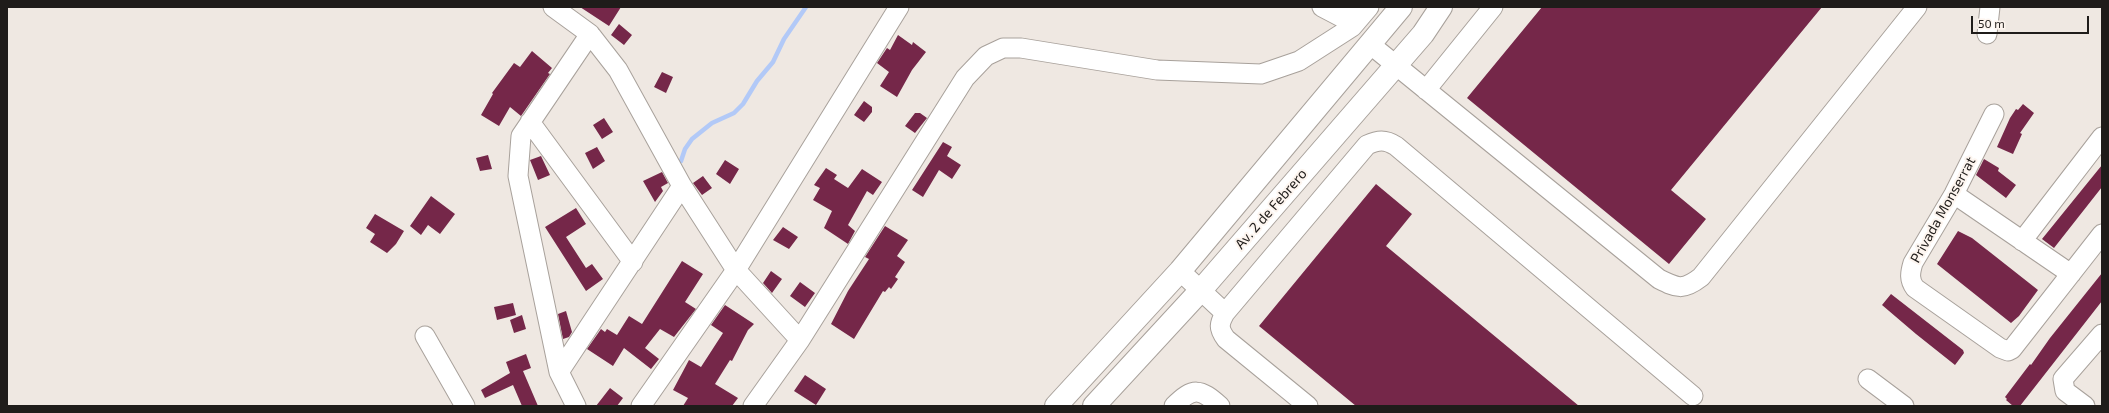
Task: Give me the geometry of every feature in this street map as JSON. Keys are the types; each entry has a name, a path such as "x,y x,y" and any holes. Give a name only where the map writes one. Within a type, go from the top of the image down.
{"main road":[{"name":"Av. 2 de Febrero","path":"1056,406 1180,271 1371,45 1401,7"},
{"name":"Av. 2 de Febrero","path":"1094,406 1201,290 1397,65 1423,34 1441,7"}],"street":[{"path":"553,7 590,34 618,70 682,186 736,270 800,340"},
{"path":"641,406 736,270 899,7"},
{"path":"1322,7 1343,18 1350,18 1353,15 1352,7"},
{"path":"753,406 800,340 965,78 986,56 1003,48 1021,48 1157,70 1261,74 1299,61 1352,28 1369,7"},
{"path":"1426,90 1493,7"},
{"path":"1371,45 1658,279 1675,287 1689,286 1701,277 1917,7"},
{"path":"1988,34 1990,7"},
{"path":"576,406 559,372 518,176 521,136 590,34"},
{"name":"Privada Monserrat","path":"1994,114 1954,194 1913,263 1910,274 1911,283 1915,288 2000,348 2008,351 2012,349 2071,274"},
{"path":"530,122 633,262"},
{"path":"2022,241 2102,137"},
{"path":"1308,406 1226,339 1220,332 1219,325 1225,313 1367,145 1379,140 1389,142 1693,396"},
{"path":"559,372 682,186"},
{"path":"1954,194 2071,274 2102,234"},
{"path":"1180,271 1225,313"},
{"path":"2085,406 2064,391 2063,379 2102,334"},
{"path":"425,336 465,406"},
{"path":"1868,379 1904,406"},
{"path":"1174,406 1184,396 1193,391 1205,393 1220,406"}],"building":[{"path":"580,7 621,7 609,26"},
{"path":"1542,7 1822,7 1671,190 1706,219 1669,264 1467,98"},
{"path":"619,24 632,35 624,45 611,35"},
{"path":"898,35 912,45 913,42 926,52 912,70 897,97 880,86 889,72 877,63 887,48 890,50"},
{"path":"532,51 552,68 548,73 550,74 521,116 510,107 499,126 481,115 493,94 492,93 514,63 520,67"},
{"path":"662,72 673,77 666,93 654,87"},
{"path":"864,101 872,107 872,112 864,122 854,115"},
{"path":"2023,104 2034,113 2020,133 2022,134 2013,154 1997,147 2010,118 2016,109 2018,110"},
{"path":"915,113 920,113 927,118 915,133 905,126"},
{"path":"604,118 613,132 602,139 593,125"},
{"path":"943,142 952,147 947,156 961,165 952,179 939,170 923,197 912,190"},
{"path":"597,147 605,161 593,169 585,153"},
{"path":"488,155 492,169 480,171 476,158"},
{"path":"541,156 550,175 538,180 530,160"},
{"path":"1984,159 1999,168 1998,171 2016,185 2006,198 1976,175"},
{"path":"725,160 739,169 730,184 716,174"},
{"path":"2102,165 2102,187 2054,248 2042,239"},
{"path":"826,168 837,175 834,179 848,188 862,169 882,182 873,195 867,191 848,225 855,231 848,244 824,228 832,211 813,200 820,188 814,185"},
{"path":"662,172 668,183 661,187 663,191 655,202 643,181"},
{"path":"703,176 712,188 702,195 693,183"},
{"path":"1376,184 1412,214 1386,246 1579,406 1356,406 1259,326"},
{"path":"431,196 455,214 440,234 428,225 421,235 410,226"},
{"path":"576,208 586,224 566,237 586,268 592,264 603,279 586,291 545,227"},
{"path":"375,214 404,231 396,244 387,253 370,242 375,234 366,228"},
{"path":"885,226 908,240 897,256 905,262 895,277 898,279 891,289 889,287 885,292 883,291 854,339 831,324 848,291 869,259 865,257"},
{"path":"783,227 798,237 789,249 773,240"},
{"path":"1958,231 1972,238 2038,290 2019,316 2011,323 1937,264"},
{"path":"682,261 703,274 685,302 696,309 674,337 660,329 645,348 659,359 651,369 624,348 613,366 587,349 601,329 605,332 607,329 617,335 629,316 642,324"},
{"path":"771,271 782,279 772,293 763,283"},
{"path":"2102,273 2102,301 2020,406 2013,406 2006,400 2007,399 2005,397"},
{"path":"800,282 815,293 805,307 790,296"},
{"path":"1891,294 1963,350 1964,353 1955,365 1882,305"},
{"path":"513,303 516,315 497,320 494,307"},
{"path":"725,305 754,324 748,330 732,361 730,360 715,384 738,398 732,406 683,406 688,398 673,390 689,360 701,367 723,333 711,325"},
{"path":"566,311 572,332 569,337 563,339 558,314"},
{"path":"522,315 526,329 514,333 510,320"},
{"path":"526,354 531,368 523,371 538,406 522,406 513,385 485,398 481,390 510,373 506,362"},
{"path":"805,375 826,389 816,405 794,391"},
{"path":"610,388 623,398 617,406 596,406"}],"waterway":[{"path":"681,161 685,149 692,139 712,123 734,113 743,104 757,81 773,62 784,39 806,7"}]}
